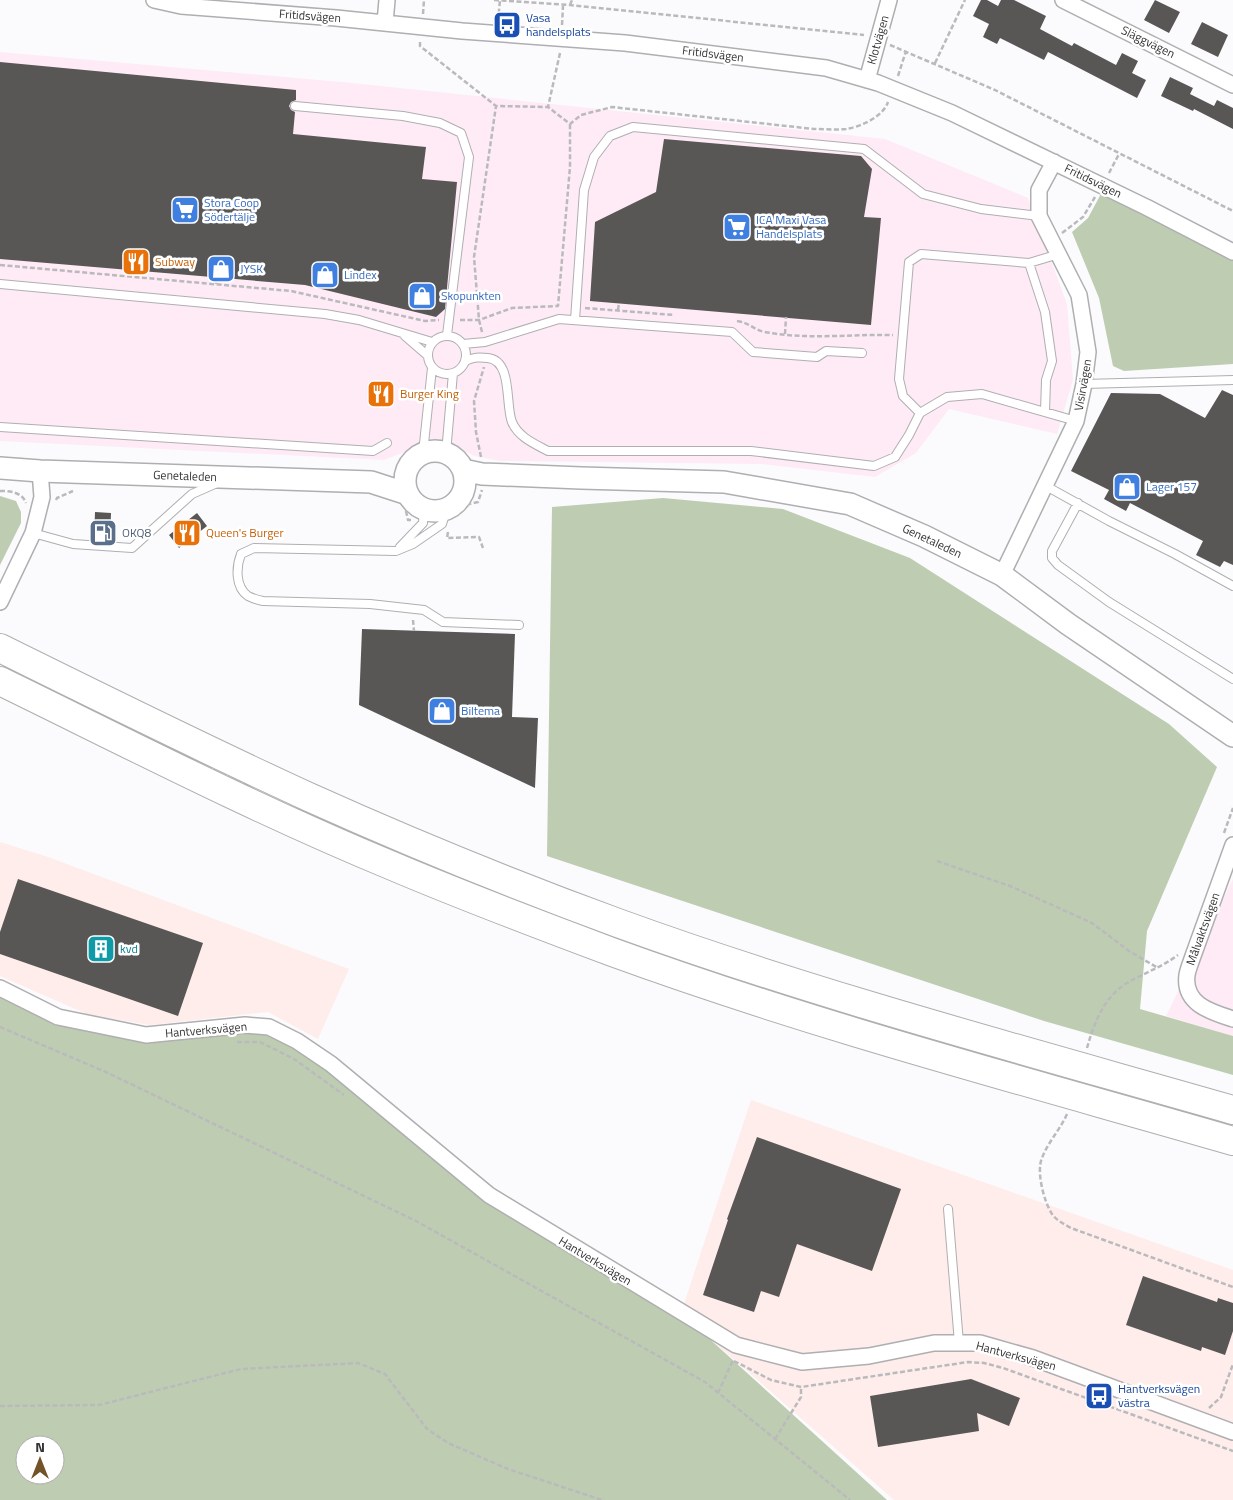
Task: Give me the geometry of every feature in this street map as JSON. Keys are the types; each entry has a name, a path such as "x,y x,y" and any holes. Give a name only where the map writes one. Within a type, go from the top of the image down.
{"highway":[{"path":"0,648 206,749 312,798 512,883 609,920 838,996 1233,1110"},
{"path":"0,681 193,775 371,857 503,911 715,988 814,1020 1233,1141"}],"main road":[{"path":"423,453 435,451 446,453 456,460 463,470 465,481 463,492 456,502 447,508 435,511 424,509"},
{"name":"Genetaleden","path":"371,482 408,469 414,460 423,453"},
{"name":"Genetaleden","path":"0,468 371,482 408,494 414,502 424,509"},
{"path":"408,469 405,481 408,494"},
{"name":"Genetaleden","path":"463,470 482,474 724,482 850,504 924,536 1002,574 1068,624 1233,736"},
{"name":"Genetaleden","path":"463,492 581,478"}],"street":[{"name":"Fritidsvägen","path":"154,0 181,6 625,43 817,67 867,80 952,113 1233,252"},
{"path":"385,23 387,0"},
{"name":"Klotvägen","path":"867,80 889,0"},
{"name":"Släggvägen","path":"1063,0 1233,85"},
{"name":"Visirvägen","path":"1002,574 1076,421 1084,384 1088,352 1079,294 1039,216 1039,190 1054,162"},
{"path":"0,602 33,533 42,497 40,471"},
{"name":"Målvaktsvägen","path":"1228,841 1187,975 1187,985 1195,1002 1202,1008 1233,1019"},
{"name":"Hantverksvägen","path":"0,988 58,1017 146,1035 245,1025 269,1027 297,1040 331,1064 489,1196 736,1345 802,1362 869,1356 934,1343 980,1343 1033,1358 1233,1432"}],"lane":[{"path":"295,106 409,117 440,122 461,133 468,157 447,336"},
{"path":"575,320 584,190 594,157 610,136 633,127 864,149 923,194 981,210 1039,216"},
{"path":"920,413 903,396 899,379 909,262 920,254 1029,263 1058,254"},
{"path":"1029,263 1045,312 1052,361 1046,380 1045,412"},
{"path":"0,284 325,314 359,320 432,342"},
{"path":"463,344 485,342 559,319 732,332 753,352 817,357 826,351 862,354"},
{"path":"404,334 427,355 432,368 423,453"},
{"path":"427,355 432,342 436,338 447,336 458,339 463,344 466,355 463,366 453,373 442,374 432,368"},
{"path":"465,361 475,357 493,358 504,369 512,423 526,440 548,451 751,451 874,466 895,457 920,413 946,397 982,394 1076,421"},
{"path":"446,453 453,373"},
{"path":"1084,384 1233,380"},
{"path":"0,428 373,451 387,443"},
{"path":"33,533 73,544 132,548 192,494 230,477"},
{"path":"1046,486 1109,522 1175,554 1233,586"},
{"path":"1078,503 1052,551 1052,558 1058,565 1109,602 1233,679"},
{"path":"447,508 442,524 413,544 396,551 254,548 241,554 237,564 240,588 248,596 263,601 370,604 424,610 443,622 519,625"},
{"path":"396,551 423,523 424,509"},
{"path":"948,1210 959,1343"}],"path":[{"path":"424,0 420,46 496,106 548,107 570,124"},
{"path":"570,6 572,0"},
{"path":"935,63 964,0"},
{"path":"548,107 560,55 564,5"},
{"path":"570,124 581,115 612,107 814,129 846,129 872,119 886,107 906,51"},
{"path":"479,320 474,257 496,106"},
{"path":"0,265 290,291 424,321 479,320 512,308 558,306 570,167 570,124"},
{"path":"1052,240 1084,217 1119,154"},
{"path":"216,284 217,277"},
{"path":"618,303 618,310"},
{"path":"785,334 786,318"},
{"path":"0,491 14,492 25,499 26,505"},
{"path":"447,538 479,537 483,548"},
{"path":"1228,841 1233,808"},
{"path":"937,861 1010,886 1092,922 1129,951 1158,968"},
{"path":"1085,1053 1093,1026 1107,1002 1117,990 1158,968 1178,955 1181,950"},
{"path":"0,1027 106,1072 416,1221 705,1382 850,1500"},
{"path":"231,1041 260,1042 294,1059 347,1097"},
{"path":"1068,1110 1059,1130 1041,1159 1041,1182 1052,1215 1059,1222 1071,1228 1233,1287"},
{"path":"725,1355 771,1380 801,1387 968,1362 984,1363 1233,1451"},
{"path":"718,1393 734,1360"},
{"path":"0,1406 99,1405 241,1369 358,1363 385,1374 427,1429 448,1443 508,1469 602,1500"},
{"path":"1203,1420 1207,1410 1221,1397 1233,1364"},
{"path":"775,1439 801,1397 801,1387"}],"shaded area":[{"path":"0,52 352,83 885,139 1028,198 1067,304 1073,380 1057,434 949,409 916,453 875,477 761,464 500,461 475,456 437,440 384,460 0,441"},
{"path":"0,842 48,857 349,969 318,1039 268,1012 150,1025 89,1015 0,976"},
{"path":"1233,879 1233,1036 1166,1016"},
{"path":"751,1100 1233,1270 1233,1500 894,1500 681,1313"}],"green space":[{"path":"1103,190 1233,257 1233,364 1124,371 1113,366 1099,298 1072,232 1088,218"},
{"path":"0,496 16,501 21,512 21,523 0,565"},
{"path":"663,498 783,509 910,558 1169,724 1217,767 1147,931 1140,1009 1233,1036 1233,1075 1044,1021 547,856 552,507"},
{"path":"0,988 58,1017 146,1035 245,1025 331,1064 431,1149 681,1313 887,1500 0,1500"}],"building":[{"path":"981,0 987,0 998,6 1001,0 1014,0 1046,16 1040,29 1072,46 1074,43 1116,65 1122,53 1138,61 1132,73 1146,80 1137,98 1048,52 1044,60 1000,38 997,44 983,37 989,24 973,16"},
{"path":"1155,0 1180,12 1169,33 1144,20"},
{"path":"1202,22 1228,35 1218,57 1191,44"},
{"path":"0,62 296,90 296,100 291,102 289,106 295,112 293,134 426,147 422,179 457,182 445,309 436,317 305,285 0,259"},
{"path":"1170,77 1193,88 1190,94 1214,106 1217,100 1233,108 1233,129 1194,109 1193,111 1161,96"},
{"name":"ICA Maxi Vasa Handelsplats","path":"664,139 861,156 872,169 864,217 881,218 871,325 590,301 595,222 656,192"},
{"path":"1222,390 1233,395 1233,565 1224,561 1220,567 1196,555 1203,541 1130,503 1126,511 1104,499 1109,490 1071,471 1111,393 1160,394 1205,418"},
{"path":"95,512 111,513 110,541 94,540"},
{"path":"197,513 207,526 179,548 169,535"},
{"name":"Biltema","path":"362,629 515,634 512,717 538,718 535,788 359,705"},
{"name":"kvd","path":"18,879 203,943 178,1016 0,954 0,932"},
{"path":"757,1137 901,1189 872,1271 797,1244 779,1297 761,1291 754,1312 703,1295 727,1219"},
{"path":"1143,1276 1217,1302 1218,1298 1233,1303 1233,1331 1225,1355 1202,1347 1201,1351 1126,1325"},
{"path":"971,1379 1020,1398 1009,1426 977,1413 979,1431 878,1447 870,1396"}],"place":[{"name":"Vasa handelsplats","path":"507,25"},
{"name":"Stora Coop Södertälje","path":"185,210"},
{"name":"ICA Maxi Vasa Handelsplats","path":"737,227"},
{"name":"Subway","path":"136,262"},
{"name":"JYSK","path":"221,269"},
{"name":"Lindex","path":"325,275"},
{"name":"Skopunkten","path":"422,296"},
{"name":"Burger King","path":"381,394"},
{"name":"Lager 157","path":"1127,487"},
{"name":"OKQ8","path":"103,533"},
{"name":"Queen's Burger","path":"187,533"},
{"name":"Biltema","path":"442,711"},
{"name":"kvd","path":"101,949"},
{"name":"Hantverksvägen västra","path":"1099,1396"}]}
